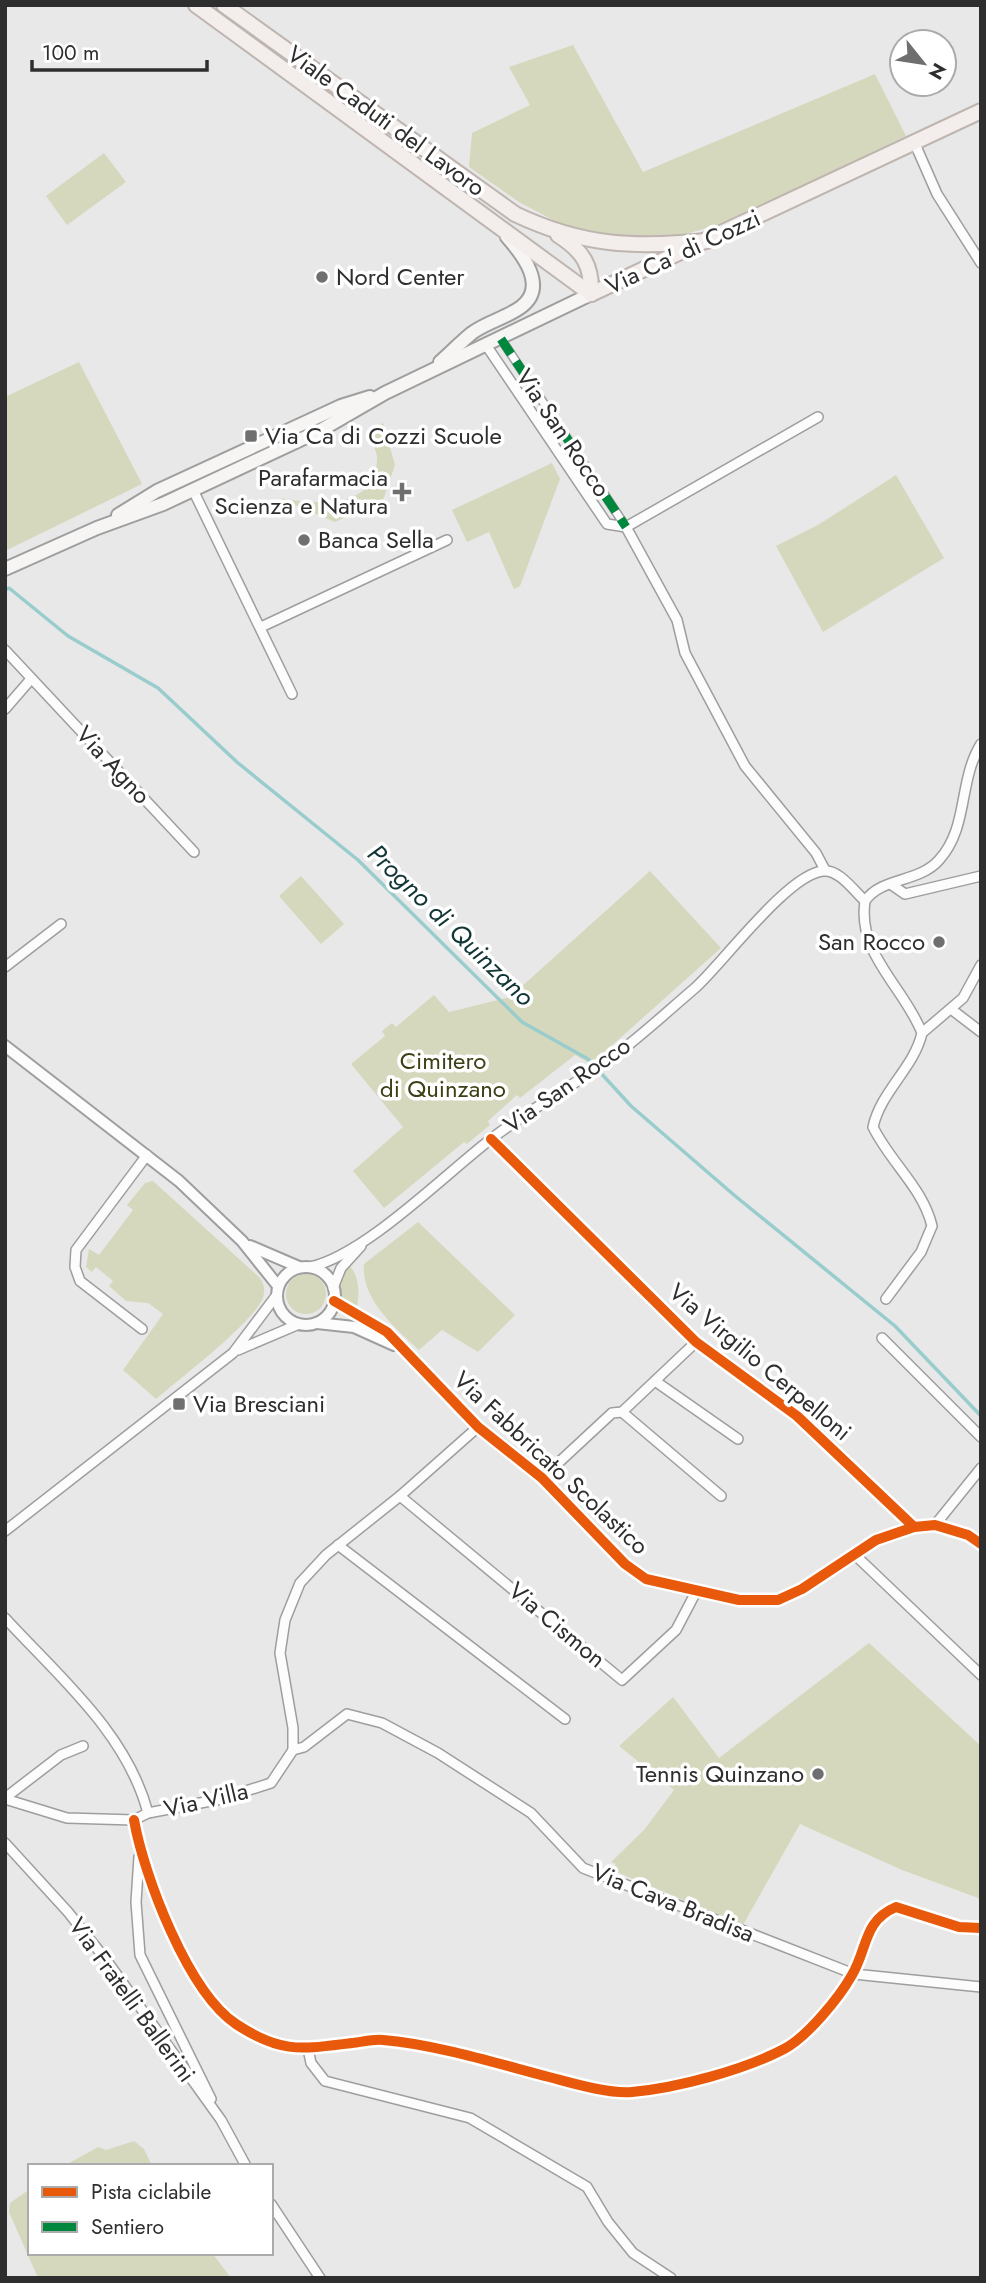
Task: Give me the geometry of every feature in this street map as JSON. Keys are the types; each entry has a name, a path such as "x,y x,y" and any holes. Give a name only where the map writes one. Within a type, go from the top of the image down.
{"main road":[{"name":"Viale Caduti del Lavoro","path":"196,5 591,294"},
{"name":"Viale Caduti del Lavoro","path":"224,5 515,214 551,231 583,254 589,266 591,294"},
{"name":"Via Ca' di Cozzi","path":"5,569 97,528 193,490 346,418 385,393 981,111"},
{"name":"Viale Caduti del Lavoro","path":"429,372 473,332 521,307 529,298 533,286 527,262 492,220"},
{"name":"Viale Caduti del Lavoro","path":"551,231 635,247 707,241"},
{"name":"Via Ca' di Cozzi","path":"97,528 167,486 341,406 385,393"}],"street":[{"path":"915,144 937,194 981,263"},
{"name":"Via San Rocco","path":"500,339 626,527 677,620 685,653 745,766 816,853 825,870 837,875 865,901"},
{"name":"Via San Rocco","path":"486,345 607,524 626,527"},
{"path":"626,527 818,417"},
{"path":"193,490 292,694"},
{"path":"261,627 447,540"},
{"name":"Via Agno","path":"5,650 194,852"},
{"path":"5,709 31,679"},
{"path":"922,1032 914,1012 873,954 862,917 865,901 878,888 929,870 950,845 960,822 968,771 981,744"},
{"name":"Via San Rocco","path":"333,1288 341,1268 365,1241 543,1100 607,1061 696,986 771,907 799,884 825,870"},
{"path":"892,885 905,894 981,876"},
{"path":"5,967 61,924"},
{"path":"886,1298 921,1252 932,1226 919,1195 888,1154 873,1127 879,1107 907,1065 922,1032 963,998 981,965"},
{"path":"951,1009 981,1032"},
{"path":"5,1046 147,1155 242,1241 277,1291 283,1315 299,1324"},
{"name":"Via Virgilio Cerpelloni","path":"491,1139 696,1342 797,1416 914,1527"},
{"path":"142,1329 80,1280 75,1267 76,1250 147,1155"},
{"path":"5,1531 233,1353 299,1324 315,1323 327,1316 334,1301 333,1288 322,1272 242,1241"},
{"name":"Via San Rocco","path":"305,1267 323,1264 365,1241"},
{"path":"233,1353 290,1271 305,1267"},
{"name":"Via Fabbricato Scolastico","path":"334,1301 381,1327 478,1427 542,1478 625,1564 646,1579 739,1600 778,1600 882,1537 914,1527 935,1525"},
{"name":"Via Fabbricato Scolastico","path":"315,1323 354,1327 406,1352"},
{"path":"882,1338 981,1437"},
{"name":"Via Virgilio Cerpelloni","path":"542,1478 612,1413 622,1412 696,1342"},
{"path":"655,1381 737,1439"},
{"path":"622,1412 720,1496"},
{"path":"293,1750 293,1728 280,1653 285,1620 300,1583 338,1545 400,1496 478,1427"},
{"path":"981,1468 935,1525 968,1535 981,1544"},
{"name":"Via Cismon","path":"400,1496 622,1679 676,1630 697,1590"},
{"path":"338,1545 565,1719"},
{"path":"854,1555 981,1675"},
{"path":"5,1618 111,1735 133,1769 148,1813"},
{"name":"Via Cava Bradisa","path":"293,1750 304,1747 346,1714 382,1723 438,1753 531,1813 583,1868 854,1974 981,1987"},
{"name":"Via Villa","path":"5,1799 61,1755 83,1746"},
{"name":"Via Villa","path":"5,1799 67,1818 134,1819 148,1813 220,1799 271,1783 293,1750"},
{"path":"134,1819 138,1846 136,1902 140,1955 221,2120"},
{"name":"Via Fratelli Ballerini","path":"5,1843 68,1912 107,1961 221,2120 245,2164"},
{"path":"138,1846 151,1882 203,1993 234,2023 271,2043 308,2049 382,2040 582,2085 629,2092 752,2063 787,2048 820,2016 854,1974 873,1922 896,1907 959,1927 981,1928"},
{"path":"308,2049 311,2063 325,2081 470,2118 587,2187 608,2222 634,2253 671,2278"},
{"path":"273,2207 320,2278"}],"green space":[{"path":"573,45 643,172 875,74 906,136 725,223 657,242 568,228 519,202 469,167 472,133 530,105 509,67"},
{"path":"104,153 126,182 67,225 46,196"},
{"path":"79,362 142,484 5,551 5,397"},
{"path":"383,423 395,465 383,500 335,522 279,498 325,502 354,496 366,488 374,477 377,460 371,430"},
{"path":"552,463 560,479 520,586 514,589 489,532 467,542 452,510"},
{"path":"896,475 944,558 823,632 776,546 818,525"},
{"name":"Cimitero di Quinzano","path":"650,871 721,948 600,1056 589,1063 575,1055 520,1098 517,1095 488,1121 490,1125 467,1144 464,1142 384,1208 353,1171 403,1127 351,1064 385,1036 382,1031 392,1023 396,1027 434,995 449,1012 510,997"},
{"path":"301,876 344,924 321,944 279,896"},
{"path":"153,1181 259,1277 264,1289 261,1302 242,1325 156,1399 123,1370 163,1314 148,1303 126,1301 109,1286 113,1281 96,1267 92,1272 86,1267 89,1249 99,1255 133,1210 127,1205 145,1183"},
{"path":"418,1222 515,1315 478,1352 442,1330 419,1350 399,1332 373,1301 364,1277 364,1264"},
{"path":"349,1265 358,1287 356,1310 340,1295 340,1279"},
{"path":"306,1274 314,1275 320,1280 325,1286 325,1302 320,1308 314,1313 306,1314 298,1313 292,1308 287,1302 286,1294 287,1286 292,1280 298,1275"},
{"name":"Tennis Quinzano","path":"869,1643 981,1746 981,1899 902,1870 800,1824 743,1925 612,1870 616,1864 611,1862 644,1830 674,1790 619,1746 673,1697 719,1758"},
{"path":"134,2141 144,2149 151,2164 68,2164 98,2147 106,2150"},
{"path":"28,2190 28,2255 214,2255 231,2278 38,2278 9,2212 10,2203"}],"waterway":[{"name":"Progno di Quinzano","path":"5,590 9,588 68,636 158,688 238,763 358,860 522,1022 588,1059 631,1106 734,1195 895,1326 981,1416"}],"marked path":[{"path":"501,339 626,527"}],"cycle path":[{"path":"491,1139 696,1342 797,1416 914,1527"},
{"path":"334,1301 387,1332 478,1427 542,1478 625,1564 646,1579 739,1600 778,1600 802,1589 876,1540 914,1527 935,1525 968,1535 981,1544"},
{"path":"134,1820 147,1871 185,1960 218,2008 252,2034 279,2045 305,2048 375,2040 403,2042 612,2091 650,2090 710,2077 784,2049 812,2026 839,1995 852,1975 877,1920 896,1907 959,1927 981,1928"}],"place":[{"name":"Nord Center","path":"322,277"},
{"name":"Via Ca di Cozzi Scuole","path":"251,436"},
{"name":"Parafarmacia Scienza e Natura","path":"402,492"},
{"name":"Banca Sella","path":"304,540"},
{"name":"San Rocco","path":"939,942"},
{"name":"Via Bresciani","path":"179,1404"},
{"name":"Tennis Quinzano","path":"818,1774"}]}
